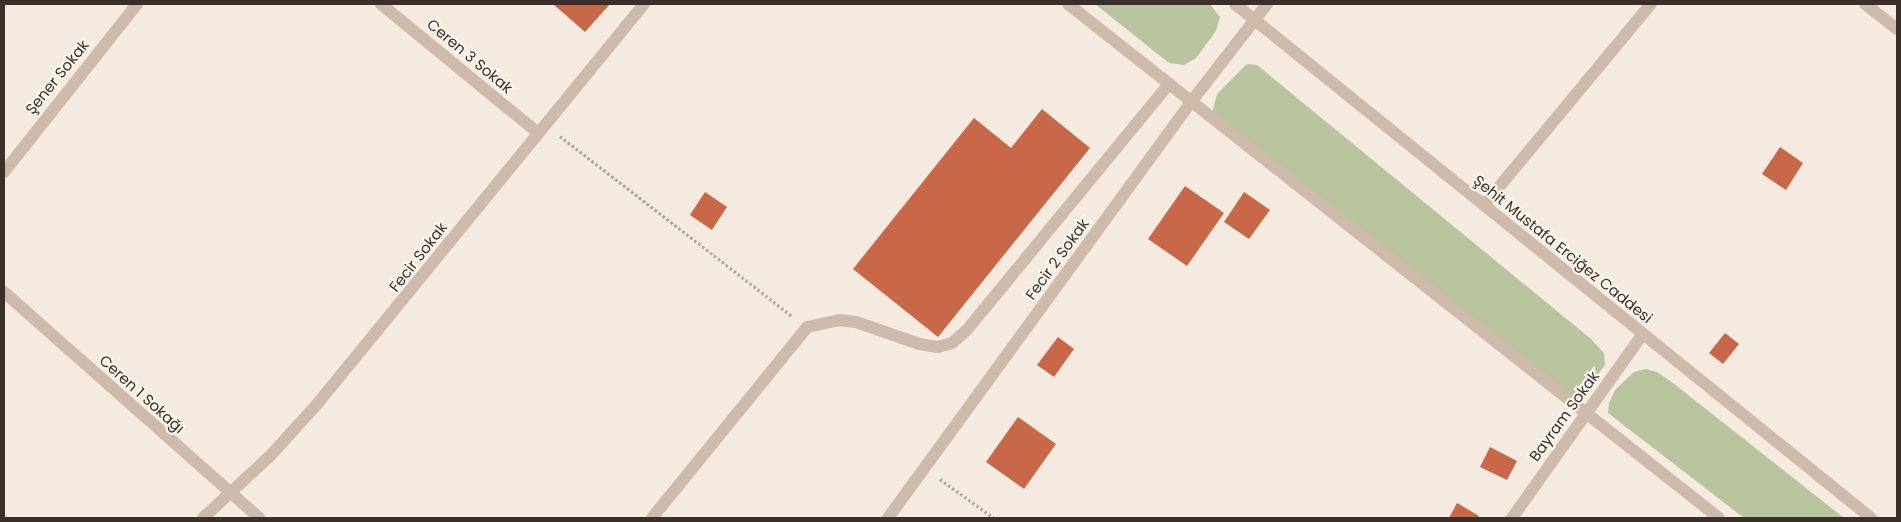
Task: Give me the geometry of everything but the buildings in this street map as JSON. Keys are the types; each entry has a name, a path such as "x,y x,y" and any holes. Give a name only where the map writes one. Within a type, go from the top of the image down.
{"street":[{"name":"Şener Sokak","path":"4,172 137,4"},
{"name":"Ceren 3 Sokak","path":"381,4 541,128"},
{"name":"Fecir Sokak","path":"203,518 270,456 318,403 395,312 541,128 644,4"},
{"path":"1068,4 1584,415 1719,518"},
{"name":"Şehit Mustafa Erciğez Caddesi","path":"1235,4 1871,518"},
{"name":"Fecir 2 Sokak","path":"888,518 1191,102 1267,4"},
{"path":"1484,206 1651,4"},
{"path":"1865,4 1897,29"},
{"path":"652,518 806,327 839,320 856,322 919,344 938,347 952,343 966,331 1169,84"},
{"name":"Ceren 1 Sokağı","path":"4,292 259,518"},
{"name":"Bayram Sokak","path":"1512,518 1643,334"}],"path":[{"path":"541,128 806,327"},
{"path":"926,468 994,518"}],"green space":[{"path":"1095,4 1210,4 1220,17 1216,31 1196,58 1184,65 1169,63"},
{"path":"1247,64 1257,65 1591,339 1604,353 1605,365 1581,397 1571,399 1211,117 1217,94"},
{"path":"1646,369 1657,372 1673,383 1844,518 1744,518 1608,413 1609,403 1615,390 1634,372"}]}
